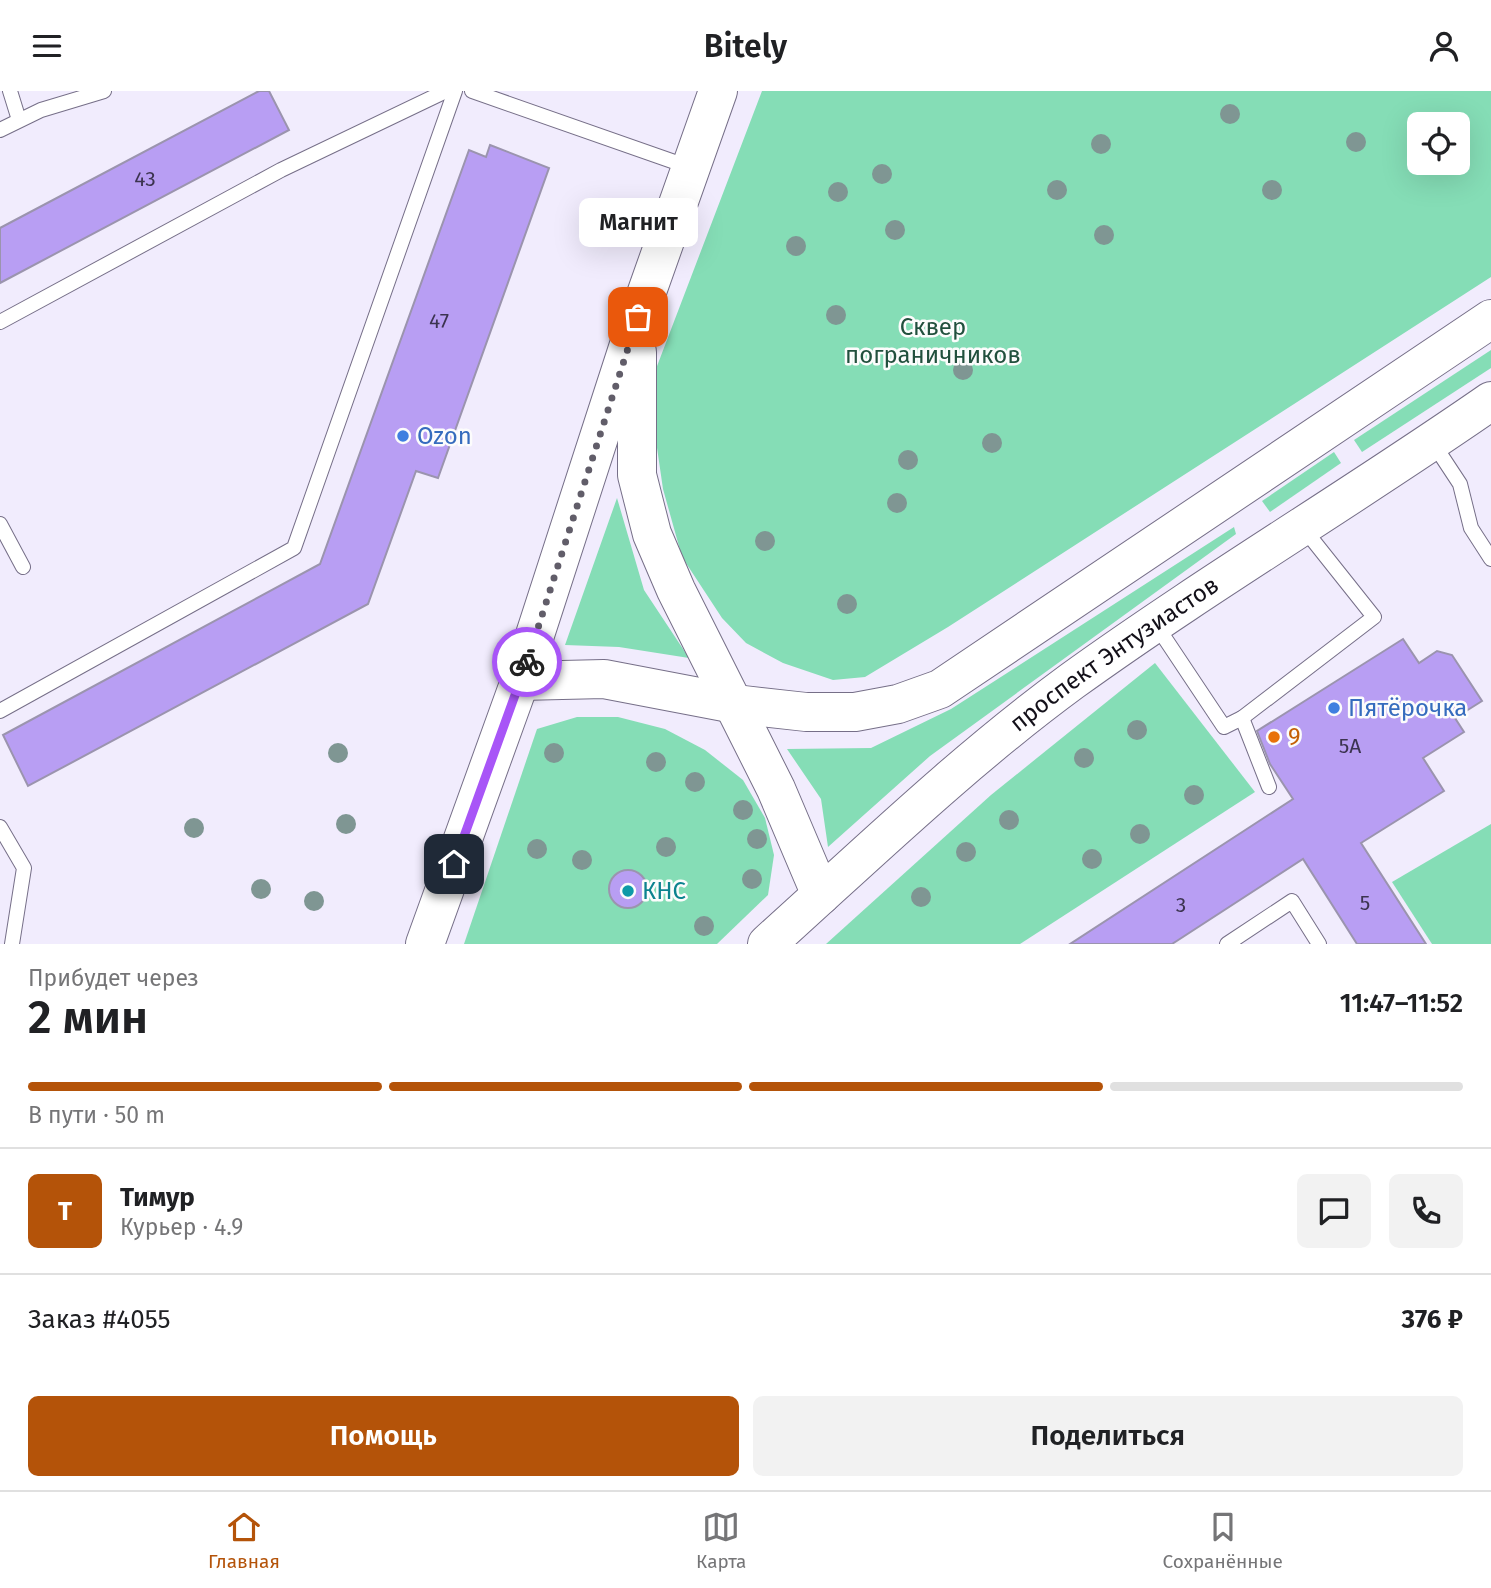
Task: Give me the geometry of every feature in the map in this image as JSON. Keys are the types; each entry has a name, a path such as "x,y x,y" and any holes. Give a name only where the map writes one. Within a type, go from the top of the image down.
{"main road":[{"path":"425,944 520,681 638,317 718,91"},
{"path":"638,317 637,475 652,534 676,590 776,789 821,895"},
{"path":"520,681 604,679 735,704 806,712 855,712 898,703 940,689 1491,319"},
{"name":"проспект Энтузиастов","path":"767,944 865,852 945,783 1071,683 1155,624 1491,401"}],"lane":[{"path":"10,91 19,120"},
{"path":"0,130 41,110 104,91"},
{"path":"0,322 281,170 446,91"},
{"path":"0,711 294,548 455,91"},
{"path":"472,91 690,167"},
{"path":"1432,442 1460,484 1471,528 1491,559"},
{"path":"0,524 23,567"},
{"path":"1155,624 1224,727 1242,717 1374,617 1301,526"},
{"path":"1242,717 1269,787"},
{"path":"0,827 24,868 12,944"},
{"path":"1227,944 1292,901 1319,944"}],"green space":[{"name":"Сквер пограничников","path":"762,91 1491,91 1491,277 948,627 865,677 833,680 783,663 746,643 722,618 682,557 663,489 655,434 654,374"},
{"path":"1491,350 1491,368 1362,452 1354,440"},
{"path":"1334,452 1341,463 1270,512 1262,501"},
{"path":"617,498 644,590 689,658 619,647 565,645"},
{"path":"1234,527 1236,534 930,756 828,847 821,799 787,749 871,748 951,709"},
{"path":"1155,663 1255,792 1020,944 826,944 991,795"},
{"path":"577,717 618,717 665,729 705,750 743,780 765,818 774,855 768,895 717,944 464,944 537,729"},
{"path":"1491,824 1491,944 1432,944 1392,882"}],"building":[{"path":"259,91 269,91 289,130 0,283 0,228"},
{"path":"490,145 549,168 438,478 416,471 368,604 28,786 3,735 320,564 469,150 486,157"},
{"path":"1403,639 1419,663 1437,651 1452,655 1482,701 1455,718 1464,732 1423,758 1444,791 1361,843 1426,944 1357,944 1303,859 1172,944 1070,944 1293,799 1270,764 1257,731"},
{"name":"КНС","path":"628,870 642,875 647,889 642,903 628,908 614,903 609,889 614,875"}],"way so far":[{"path":"527,662 638,317"}],"place":[{"name":"Магнит","path":"638,317"},
{"name":"Ozon","path":"403,436"},
{"name":"Пятёрочка","path":"1334,708"},
{"name":"9","path":"1274,737"},
{"name":"КНС","path":"628,891"}],"route":[{"path":"454,864 527,662"}]}
